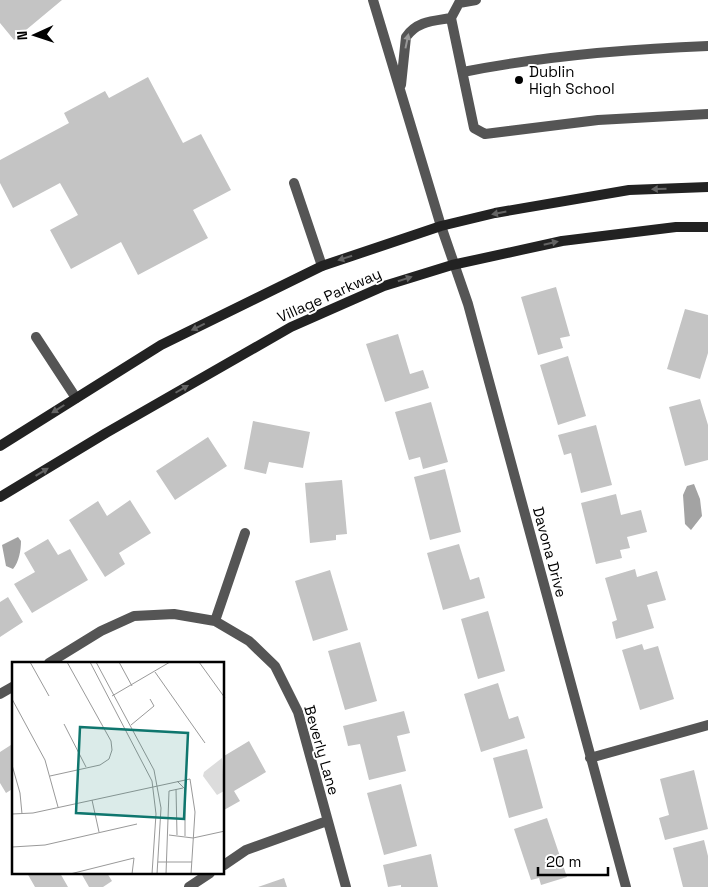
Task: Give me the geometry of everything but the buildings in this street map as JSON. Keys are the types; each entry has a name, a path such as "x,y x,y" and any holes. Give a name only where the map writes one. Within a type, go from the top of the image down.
{"street":[{"name":"Davona Drive","path":"373,0 452,265 468,304 626,887"},
{"path":"476,0 459,3 451,18 474,128 485,134 598,120 708,114"},
{"path":"400,89 406,37 410,31 422,23 451,18"},
{"path":"463,72 519,61 644,49 708,46"},
{"path":"294,183 322,266"},
{"name":"Village Parkway","path":"0,446 161,345 322,266 441,226 495,213 628,190 708,187"},
{"name":"Village Parkway","path":"0,498 106,433 291,327 384,286 452,265 562,241 676,227 708,227"},
{"path":"36,337 76,398"},
{"path":"215,621 245,533"},
{"name":"Beverly Lane","path":"51,662 100,631 134,616 174,614 215,621 249,640 275,666 298,712 346,887"},
{"path":"0,694 12,687"},
{"path":"590,758 708,725"},
{"path":"225,864 246,850 327,821"},
{"path":"189,887 208,874"}],"shaded area":[{"path":"694,484 700,499 702,516 691,530 685,524 683,495 687,486"},
{"path":"18,537 21,541 20,552 13,569 6,566 2,545"}],"place":[{"name":"Dublin High School","path":"519,80"}]}
